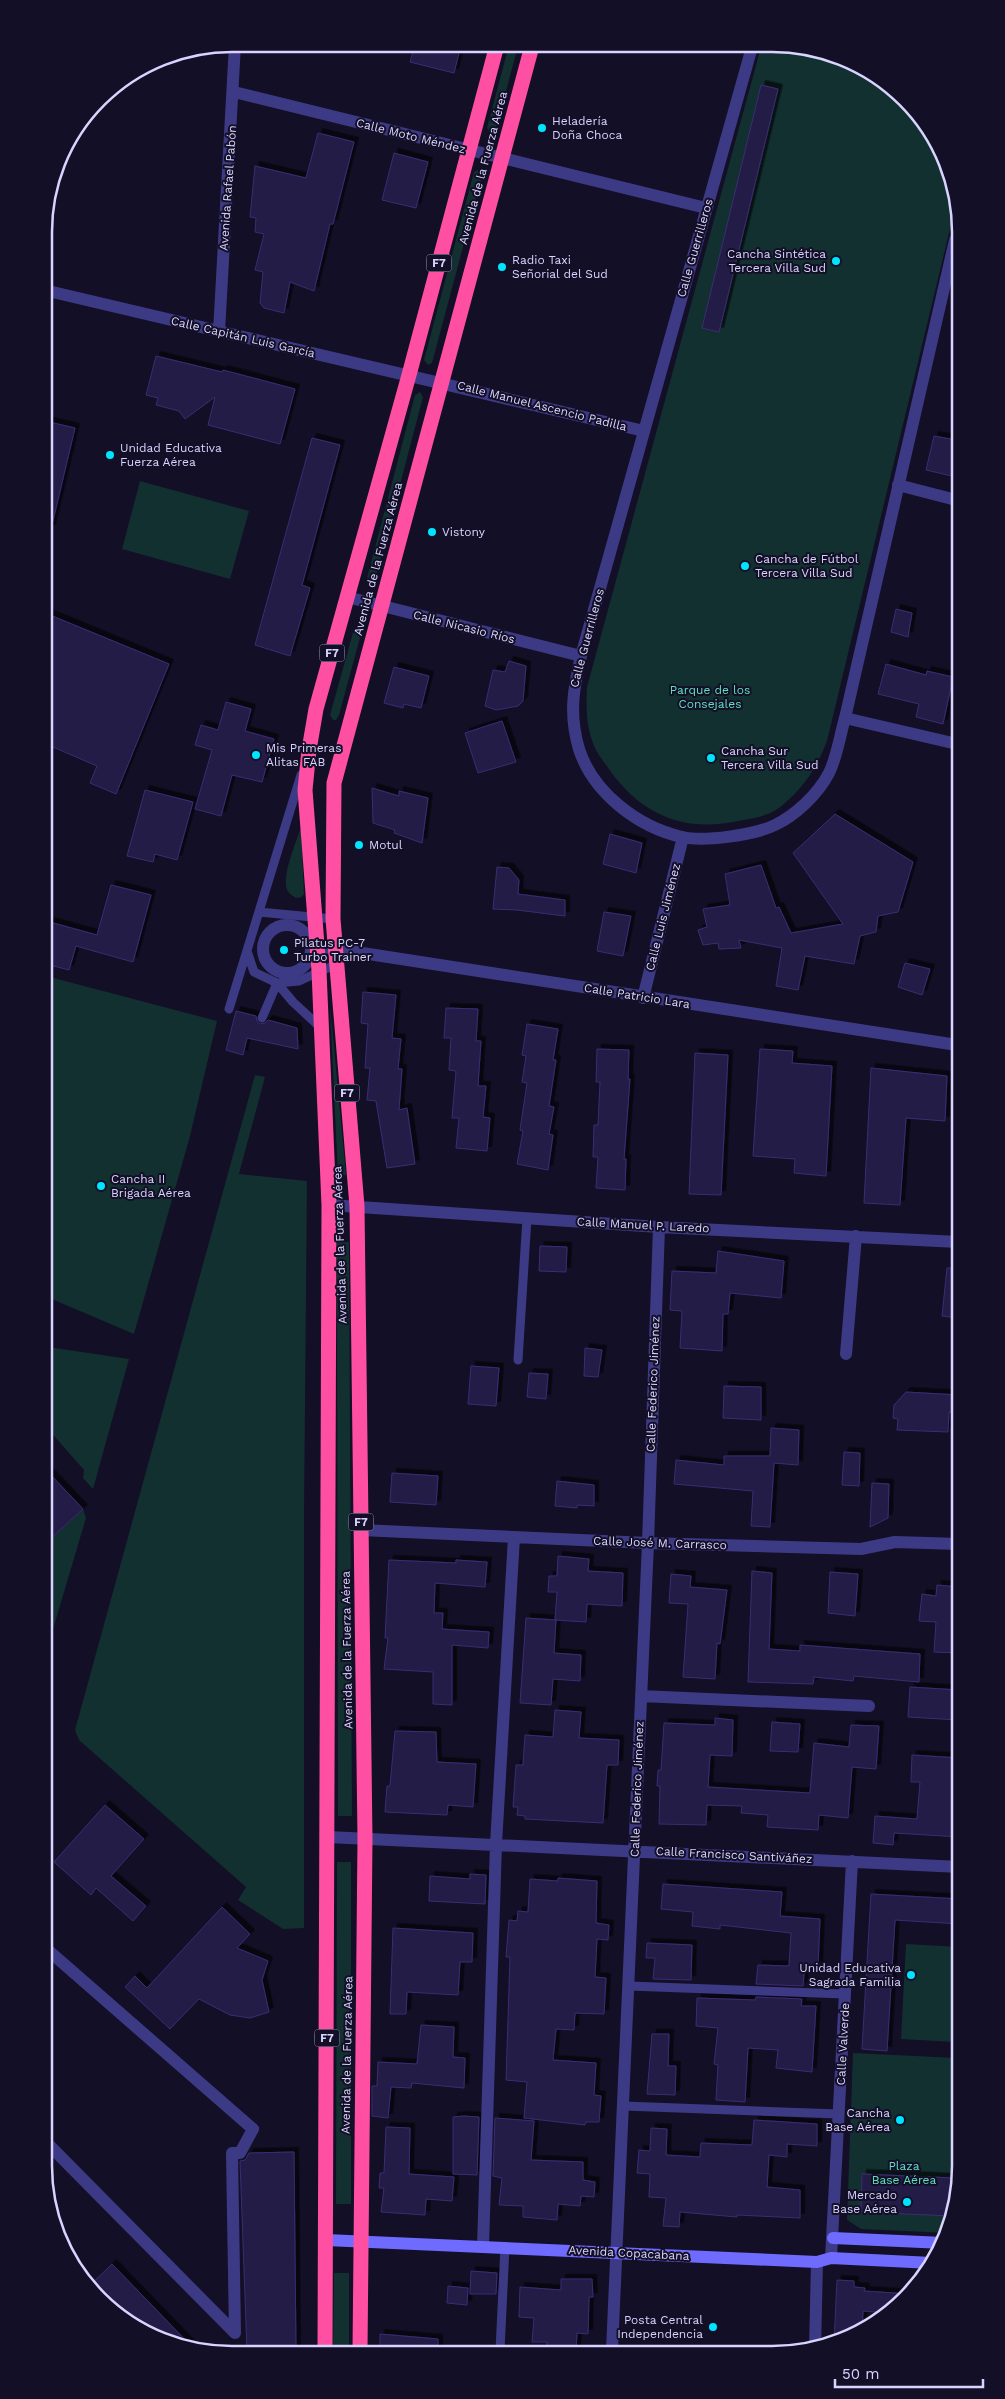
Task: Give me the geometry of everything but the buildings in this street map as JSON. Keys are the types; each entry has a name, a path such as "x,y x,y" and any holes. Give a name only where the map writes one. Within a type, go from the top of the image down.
{"highway":[{"name":"Avenida de la Fuerza Aérea","path":"325,2346 329,1205 317,946 305,790 316,709 409,375 495,52"},
{"name":"Avenida de la Fuerza Aérea","path":"360,2346 365,1838 356,1206 333,919 334,783 500,158 530,52"}],"main road":[{"path":"833,2238 936,2243"},
{"name":"Avenida Copacabana","path":"326,2240 360,2240 817,2262 831,2258 924,2263"}],"street":[{"name":"Avenida Rafael Pabón","path":"219,332 235,52"},
{"name":"Calle Guerrilleros","path":"751,52 581,656 572,694 574,724 579,750 592,776 610,799 636,818 664,831 683,837 699,839 734,836 775,825 806,803 829,773 844,718 952,263"},
{"name":"Calle Moto Méndez","path":"234,92 706,208"},
{"name":"Calle Capitán Luis García","path":"52,292 441,382"},
{"name":"Calle Manuel Ascencio Padilla","path":"441,382 644,431"},
{"path":"898,486 952,499"},
{"name":"Calle Nicasio Ríos","path":"347,597 581,656"},
{"path":"844,718 952,743"},
{"name":"Calle Luis Jiménez","path":"643,998 683,837"},
{"name":"Calle Patricio Lara","path":"317,946 336,957 643,998 952,1044"},
{"name":"Calle Manuel P. Laredo","path":"329,1205 659,1227 952,1242"},
{"name":"Calle Federico Jiménez","path":"612,2346 648,1544 659,1227"},
{"path":"846,1354 856,1236"},
{"name":"Calle José M. Carrasco","path":"361,1530 648,1544 861,1549 895,1542 952,1544"},
{"path":"482,2246 496,1844 514,1537"},
{"path":"640,1696 869,1706"},
{"name":"Calle Francisco Santiváñez","path":"328,1837 952,1867"},
{"name":"Calle Valverde","path":"831,2258 852,1861"},
{"path":"52,1954 252,2128 240,2153 232,2153 235,2333 52,2148"},
{"path":"815,2341 817,2262"}],"lane":[{"path":"229,1009 309,750"},
{"path":"260,912 333,919"},
{"path":"247,951 254,972 277,983 293,1002 321,1028"},
{"path":"277,983 299,981 318,971 336,957"},
{"path":"262,1018 277,983"},
{"path":"518,1360 527,1218"},
{"path":"629,1986 845,1994"},
{"path":"624,2106 839,2114"},
{"path":"500,2346 505,2247"}],"green space":[{"path":"507,52 516,52 495,132 491,134 487,128"},
{"name":"Parque de los Consejales","path":"760,52 808,56 841,66 873,83 891,97 922,132 934,153 943,175 949,197 952,221 827,741 807,780 793,796 776,810 765,815 723,824 686,823 653,811 638,801 611,772 596,750 591,736 588,722 587,687"},
{"path":"478,170 482,176 432,363 428,365 424,360 474,172"},
{"path":"420,392 423,397 374,584 369,587 366,582 415,395"},
{"path":"140,481 249,511 230,579 122,549"},
{"path":"354,629 359,630 361,634 339,715 336,720 333,720 330,715"},
{"path":"301,827 304,894 302,897 296,898 287,890 286,880 291,856"},
{"path":"52,978 217,1021 190,1136 134,1334 52,1299"},
{"path":"330,1005 346,1175 338,1176"},
{"path":"255,1075 265,1077 239,1174 307,1181 304,1516 304,1928 283,1929 238,1900 246,1887 79,1740 75,1730"},
{"path":"337,1242 349,1242 352,1816 338,1816"},
{"path":"52,1348 129,1359 93,1489 83,1478 84,1470 52,1434"},
{"path":"83,1509 86,1518 52,1633 52,1537"},
{"path":"337,1862 351,1862 351,2204 336,2204"},
{"path":"906,1944 952,1947 952,2042 901,2039"},
{"name":"Plaza Base Aérea","path":"853,2053 952,2058 952,2178 949,2202 940,2233 861,2229 847,2220"},
{"path":"334,2273 349,2273 349,2346 333,2346"}],"place":[{"name":"Heladería Doña Choca","path":"542,128"},
{"name":"Cancha Sintética Tercera Villa Sud","path":"836,261"},
{"name":"Radio Taxi Señorial del Sud","path":"502,267"},
{"name":"Unidad Educativa Fuerza Aérea","path":"110,455"},
{"name":"Vistony","path":"432,532"},
{"name":"Cancha de Fútbol Tercera Villa Sud","path":"745,566"},
{"name":"Mis Primeras Alitas FAB","path":"256,755"},
{"name":"Cancha Sur Tercera Villa Sud","path":"711,758"},
{"name":"Motul","path":"359,845"},
{"name":"Pilatus PC-7 Turbo Trainer","path":"284,950"},
{"name":"Cancha II Brigada Aérea","path":"101,1186"},
{"name":"Unidad Educativa Sagrada Familia","path":"911,1975"},
{"name":"Cancha Base Aérea","path":"900,2120"},
{"name":"Mercado Base Aérea","path":"907,2202"},
{"name":"Posta Central Independencia","path":"713,2327"}]}
